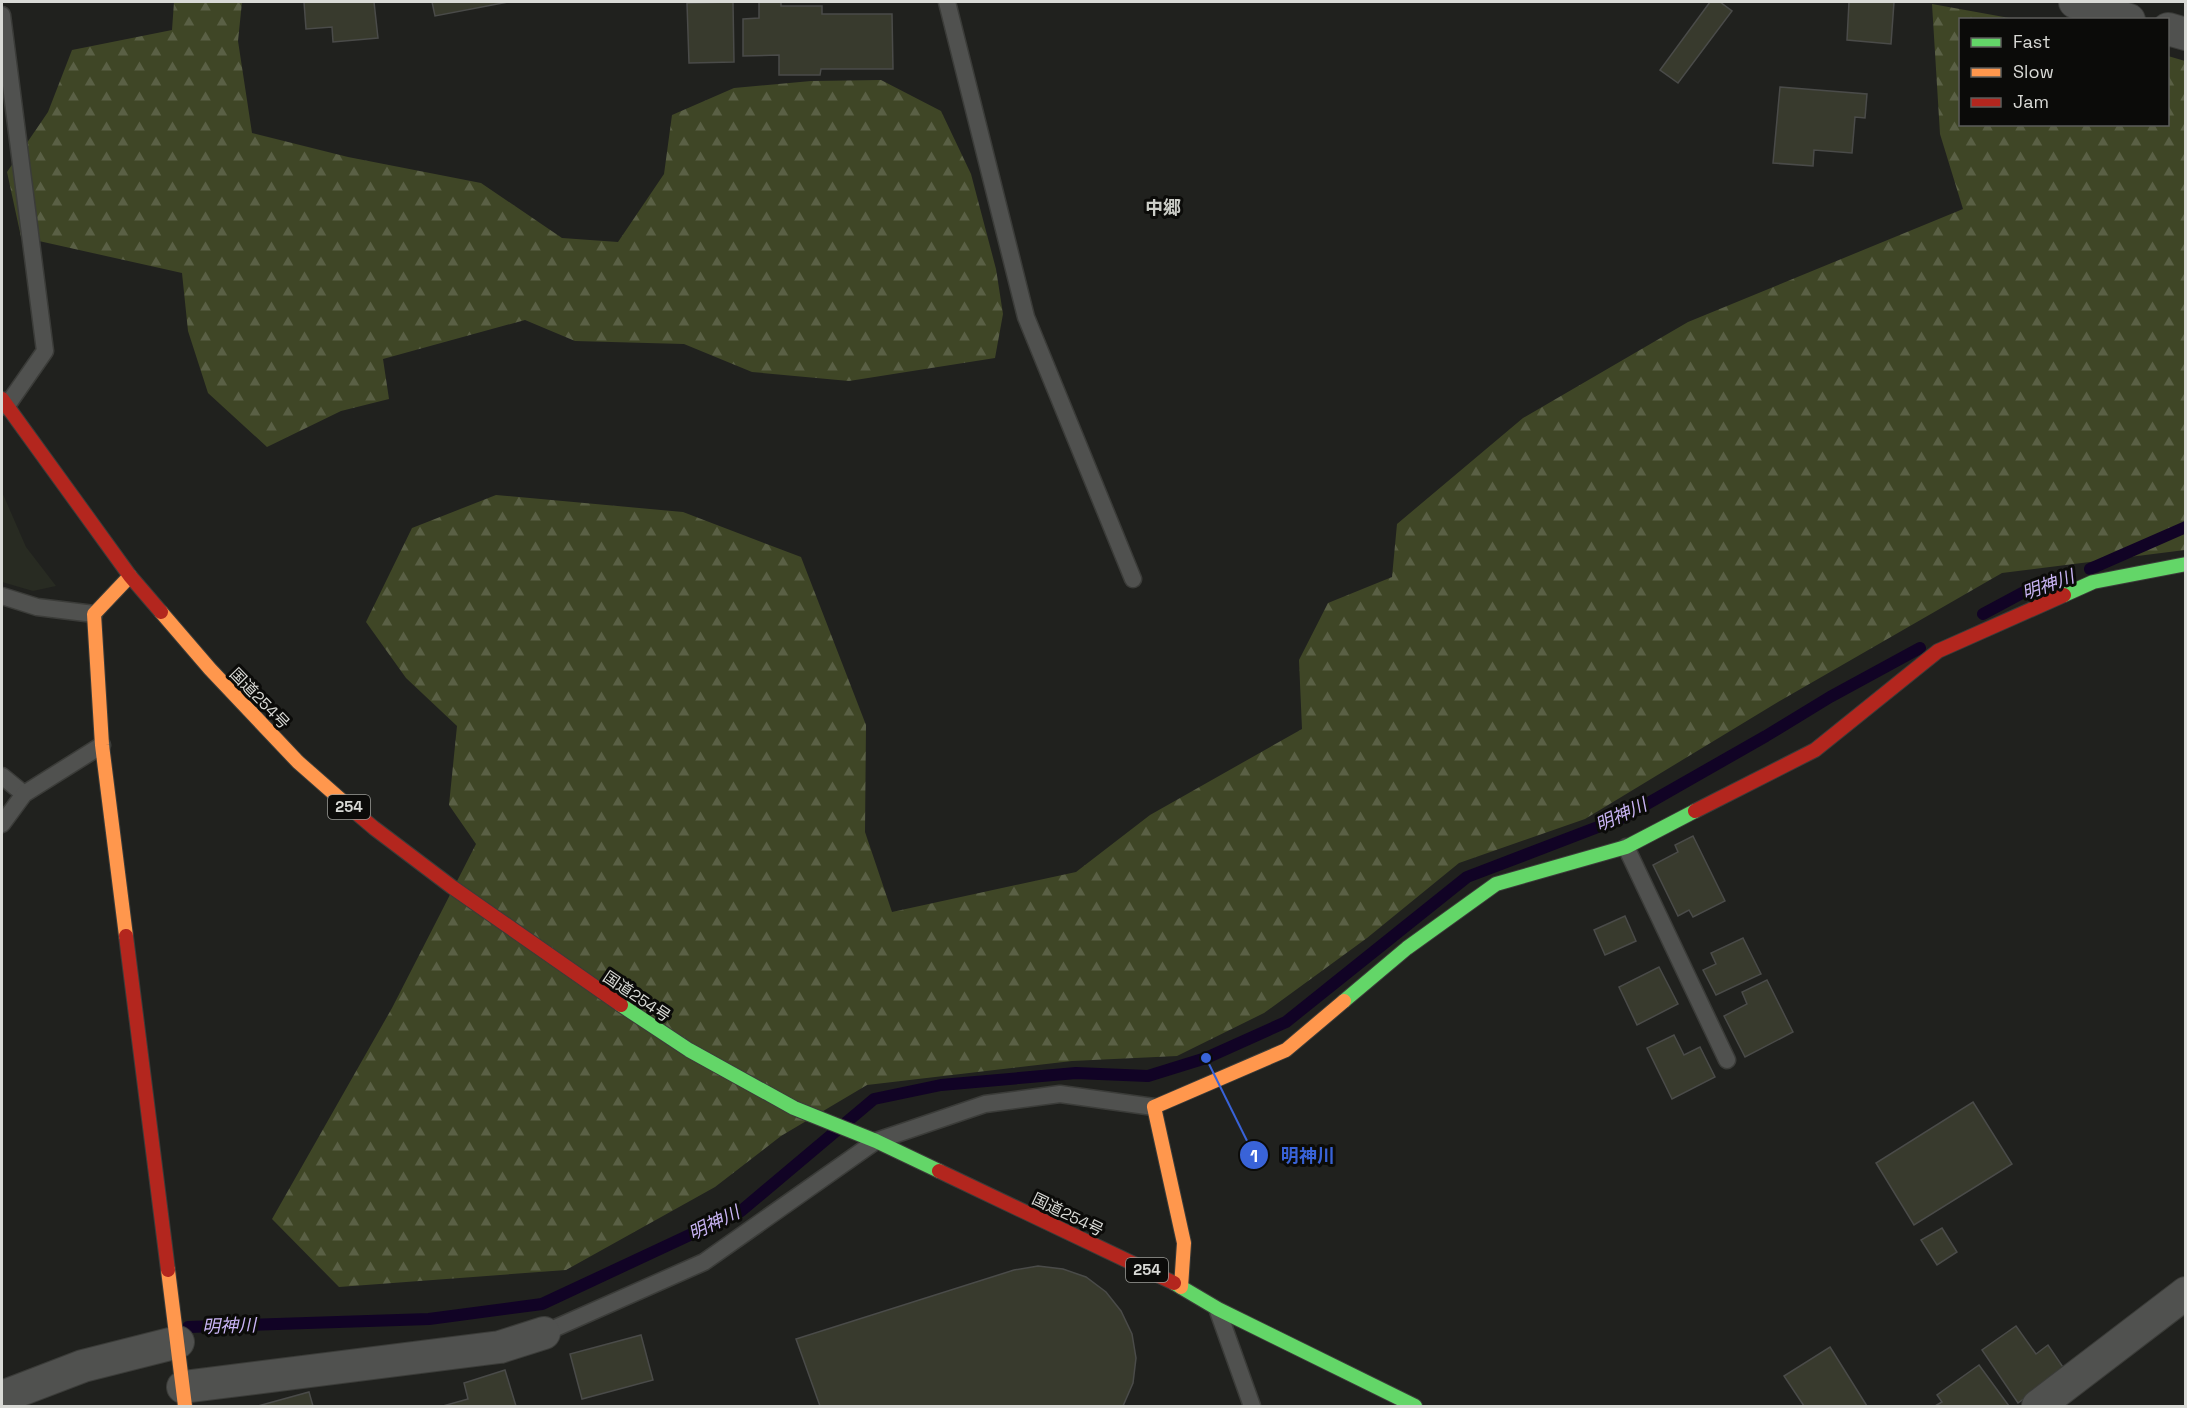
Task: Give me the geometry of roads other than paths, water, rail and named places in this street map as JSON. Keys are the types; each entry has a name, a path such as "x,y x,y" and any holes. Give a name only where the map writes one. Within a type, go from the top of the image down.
{"main road":[{"name":"国道254号","path":"4,403 130,576 210,669 298,762 374,828 452,887 591,985 689,1050 794,1108 876,1141 1181,1287 1218,1309 1415,1407"},
{"path":"1181,1287 1184,1243 1154,1107 1286,1050 1407,948 1496,884 1626,847 1815,750 1938,651 2093,582 2186,564"},
{"path":"130,576 93,614 102,745 184,1397"}],"street":[{"path":"2075,2 2123,18"},
{"path":"2169,29 2186,34"},
{"path":"2038,1407 2186,1293"},
{"path":"184,1397 500,1347 544,1334"},
{"path":"2,1397 83,1366 178,1342"}],"lane":[{"path":"947,2 1026,317 1133,579"},
{"path":"2,15 45,351 4,403"},
{"path":"2,596 37,607 93,614"},
{"path":"2,824 24,794 102,745"},
{"path":"2,776 24,794"},
{"path":"1626,847 1727,1060"},
{"path":"544,1334 704,1262 876,1141 985,1104 1060,1095 1154,1107"},
{"path":"1218,1309 1252,1407"}],"waterway":[{"name":"明神川","path":"2090,569 2186,527"},
{"name":"明神川","path":"1983,614 2024,592 2066,578"},
{"name":"明神川","path":"188,1327 429,1319 542,1304 741,1211 874,1099 941,1085 1076,1073 1148,1076 1206,1058 1286,1022 1467,877 1624,817 1830,697 1920,648"}],"place":[{"name":"明神川","path":"1206,1058"}],"district":[{"name":"中郷","path":"1163,208"}]}
